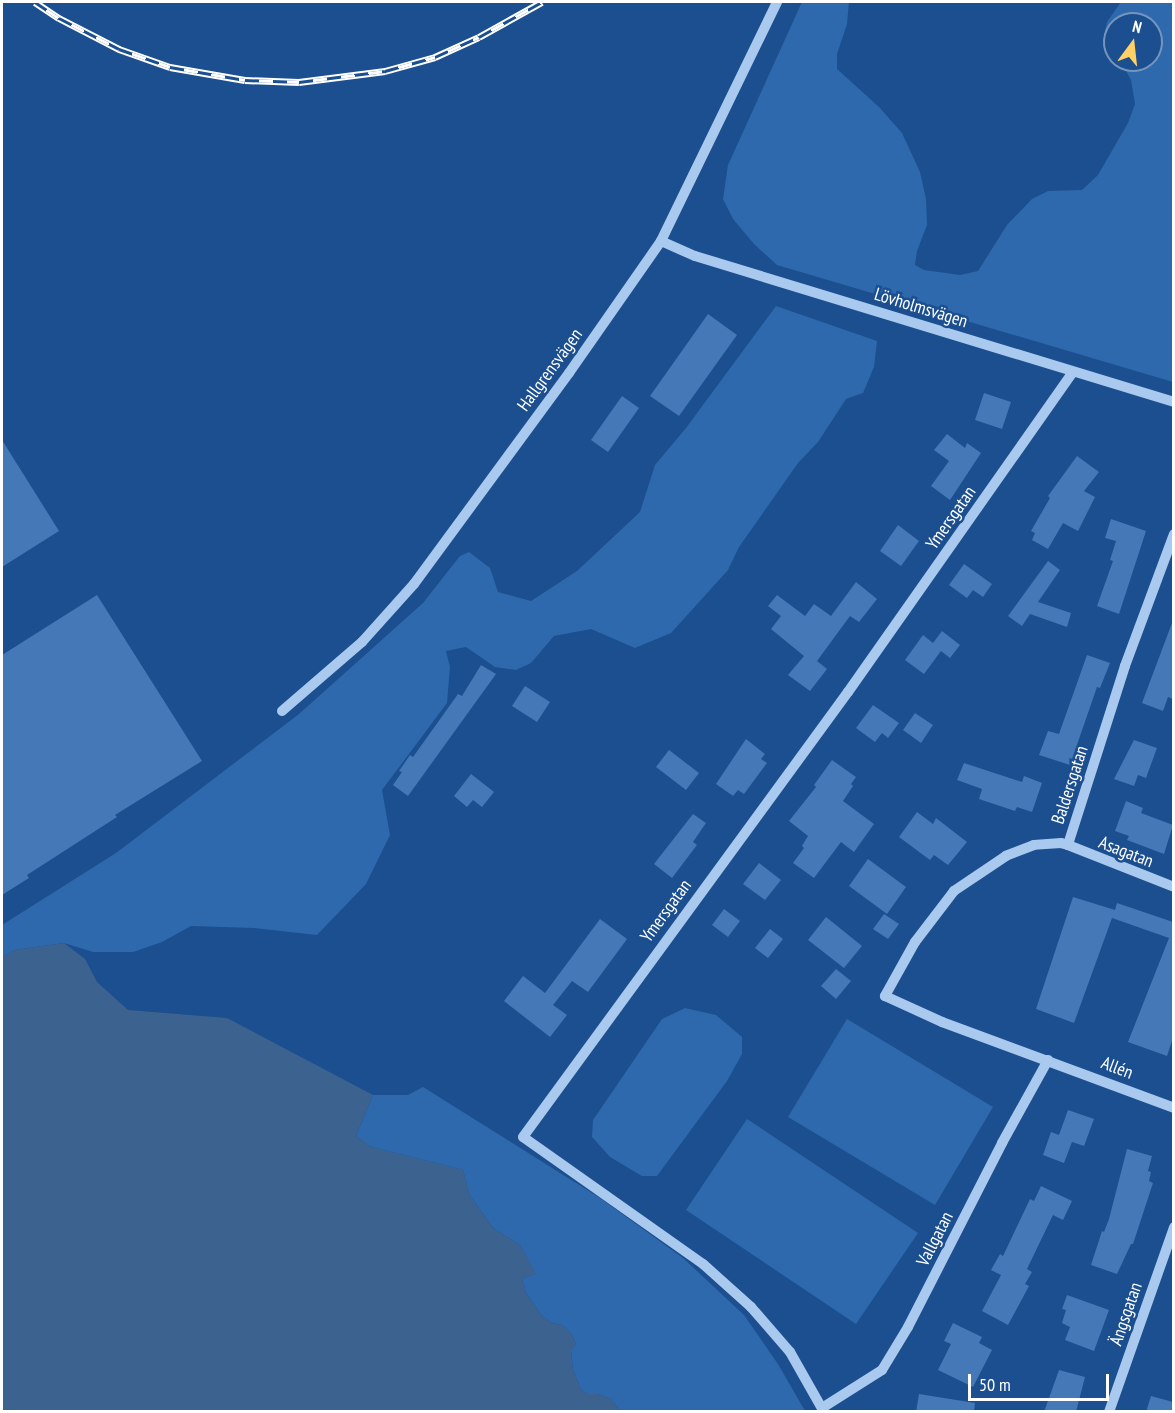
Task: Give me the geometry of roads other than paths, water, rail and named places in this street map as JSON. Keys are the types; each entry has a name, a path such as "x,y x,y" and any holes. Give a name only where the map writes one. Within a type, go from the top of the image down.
{"street":[{"name":"Hallgrensvägen","path":"282,711 362,642 414,584 569,373 661,241 777,2"},
{"name":"Lövholmsvägen","path":"661,241 695,256 1173,402"},
{"name":"Ymersgatan","path":"823,1410 790,1352 751,1307 703,1264 523,1137 855,682 1073,372"},
{"name":"Baldersgatan","path":"1048,1060 942,1022 885,996 915,942 954,891 1006,856 1034,845 1061,843 1068,846 1125,666 1173,534"},
{"name":"Asagatan","path":"1068,846 1173,887"},
{"name":"Vallgatan","path":"823,1410 882,1370 918,1307 1002,1143 1048,1060"},
{"name":"Allén","path":"1048,1060 1173,1108"},
{"name":"Ängsgatan","path":"1109,1412 1173,1227"}],"railway":[{"path":"35,2 59,18 119,49 170,67 245,80 299,82 385,71 435,57 479,37 542,2"}]}
